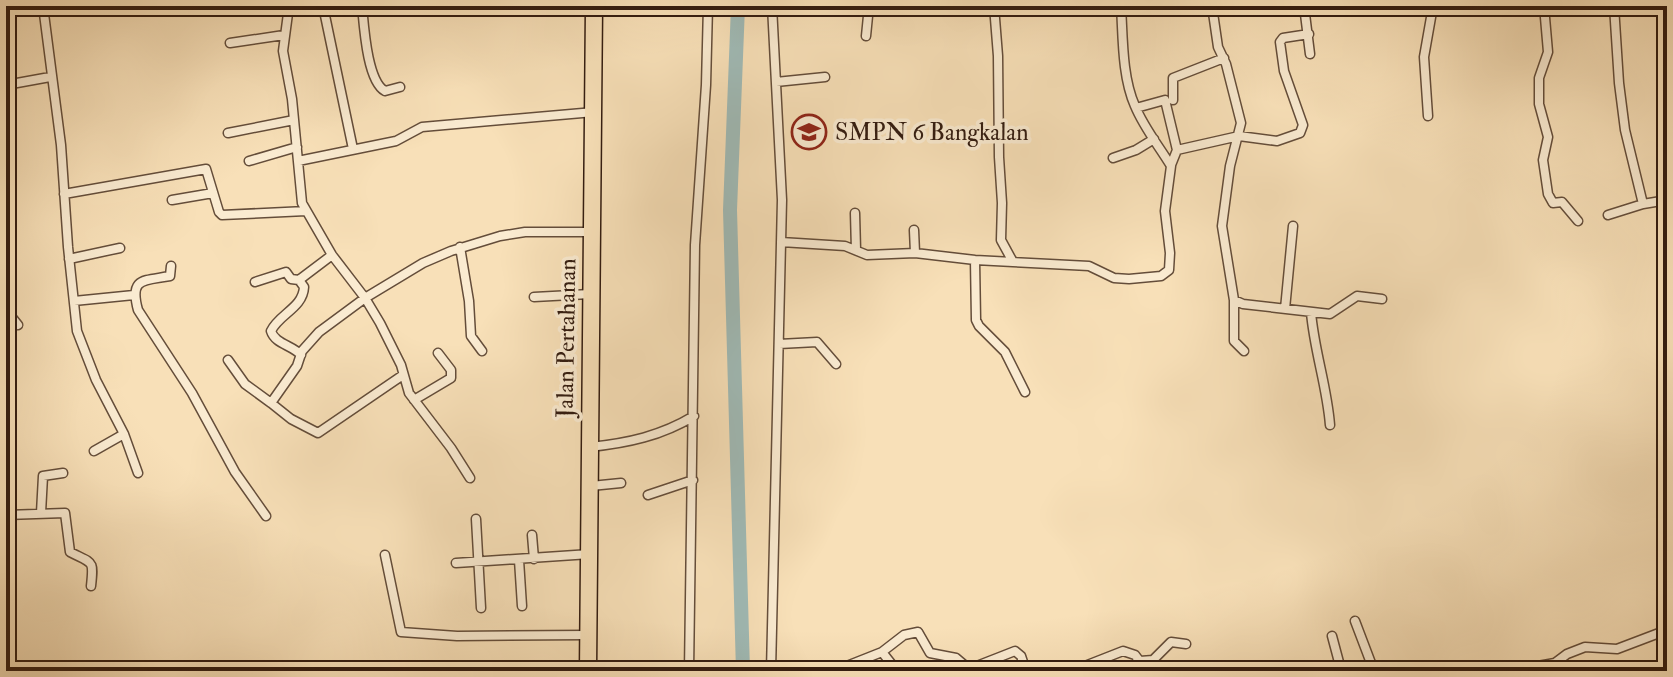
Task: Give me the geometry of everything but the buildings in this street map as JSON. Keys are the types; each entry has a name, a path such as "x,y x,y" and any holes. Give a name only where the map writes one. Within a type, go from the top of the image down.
{"highway":[{"name":"Jalan Pertahanan","path":"588,671 594,6"}],"street":[{"path":"43,6 61,145 77,331 96,380 124,434 138,473"},
{"path":"289,6 284,35 286,74 302,203 332,255 365,298 390,342 407,390 470,478"},
{"path":"323,6 353,149"},
{"path":"362,6 367,49 379,87 385,91 400,87"},
{"path":"689,671 695,245 708,6"},
{"path":"771,671 782,200 772,6"},
{"path":"866,36 869,6"},
{"path":"994,6 998,56 1001,240 1013,262"},
{"path":"1121,6 1127,71 1136,108 1171,166"},
{"path":"1212,6 1218,47 1224,58 1239,114 1239,136 1230,166 1222,226 1234,300 1234,341 1244,351"},
{"path":"1304,6 1310,54"},
{"path":"1428,116 1424,57 1433,6"},
{"path":"1544,6 1548,52 1539,78 1539,104 1548,137 1543,160 1546,184 1553,203 1562,202 1578,221"},
{"path":"1614,6 1625,130 1643,204"},
{"path":"1664,6 1667,18"},
{"path":"1177,150 1239,136 1277,141 1303,130 1284,71 1280,42 1283,38 1309,34"},
{"path":"230,43 284,35"},
{"path":"1173,100 1173,78 1224,58"},
{"path":"6,85 50,77"},
{"path":"776,82 825,77"},
{"path":"781,242 845,246 867,255 915,253 975,260 1089,266 1114,278 1165,274 1171,265 1165,211 1171,166 1177,150 1165,100 1136,108"},
{"path":"298,161 396,141 422,127 594,112"},
{"path":"228,133 294,120"},
{"path":"1113,158 1136,150 1154,139"},
{"path":"249,161 297,147"},
{"path":"64,194 206,169 219,212 224,216 306,211"},
{"path":"172,200 213,193"},
{"path":"1608,215 1667,200"},
{"path":"855,213 856,250"},
{"path":"1285,309 1293,226"},
{"path":"914,230 915,253"},
{"path":"271,403 297,366 306,346 326,326 423,263 460,247 525,232 591,232"},
{"path":"460,247 471,336 482,351"},
{"path":"69,259 120,248"},
{"path":"255,282 285,271 291,279 299,280 332,255"},
{"path":"975,260 976,320 1005,352 1025,392"},
{"path":"171,266 170,276 141,281 134,295 145,324 174,365 235,472 266,516"},
{"path":"299,280 304,287 303,295 271,331 277,340 293,347 301,355"},
{"path":"534,297 590,294"},
{"path":"74,301 134,295"},
{"path":"1234,300 1243,304 1333,314 1357,296 1382,299"},
{"path":"6,310 18,325"},
{"path":"1311,312 1327,390 1330,425"},
{"path":"779,344 817,342 836,364"},
{"path":"414,400 451,378 451,370 438,353"},
{"path":"228,360 245,384 291,419 318,433 403,375"},
{"path":"589,447 648,437 671,430 694,416"},
{"path":"94,451 124,434"},
{"path":"41,513 43,476 63,473"},
{"path":"648,495 693,480"},
{"path":"591,486 621,483"},
{"path":"6,515 65,513 70,552 93,565 91,586"},
{"path":"476,519 481,608"},
{"path":"532,535 534,559"},
{"path":"456,563 590,554"},
{"path":"385,555 401,632 457,636 589,635"},
{"path":"519,560 522,606"},
{"path":"1355,621 1374,671"},
{"path":"1509,671 1555,663 1585,647 1622,647 1667,630"},
{"path":"834,671 882,652 904,635 918,632 930,653 956,658 969,669 1015,651 1021,656 1026,671"},
{"path":"1332,636 1340,666"},
{"path":"1140,661 1153,660 1171,642 1186,644"},
{"path":"1072,671 1123,651 1129,651 1147,671"},
{"path":"882,652 897,671"},
{"path":"1265,671 1340,666 1364,671"}],"waterway":[{"path":"738,6 730,210 743,671"}],"place":[{"name":"SMPN 6 Bangkalan","path":"809,132"}]}
